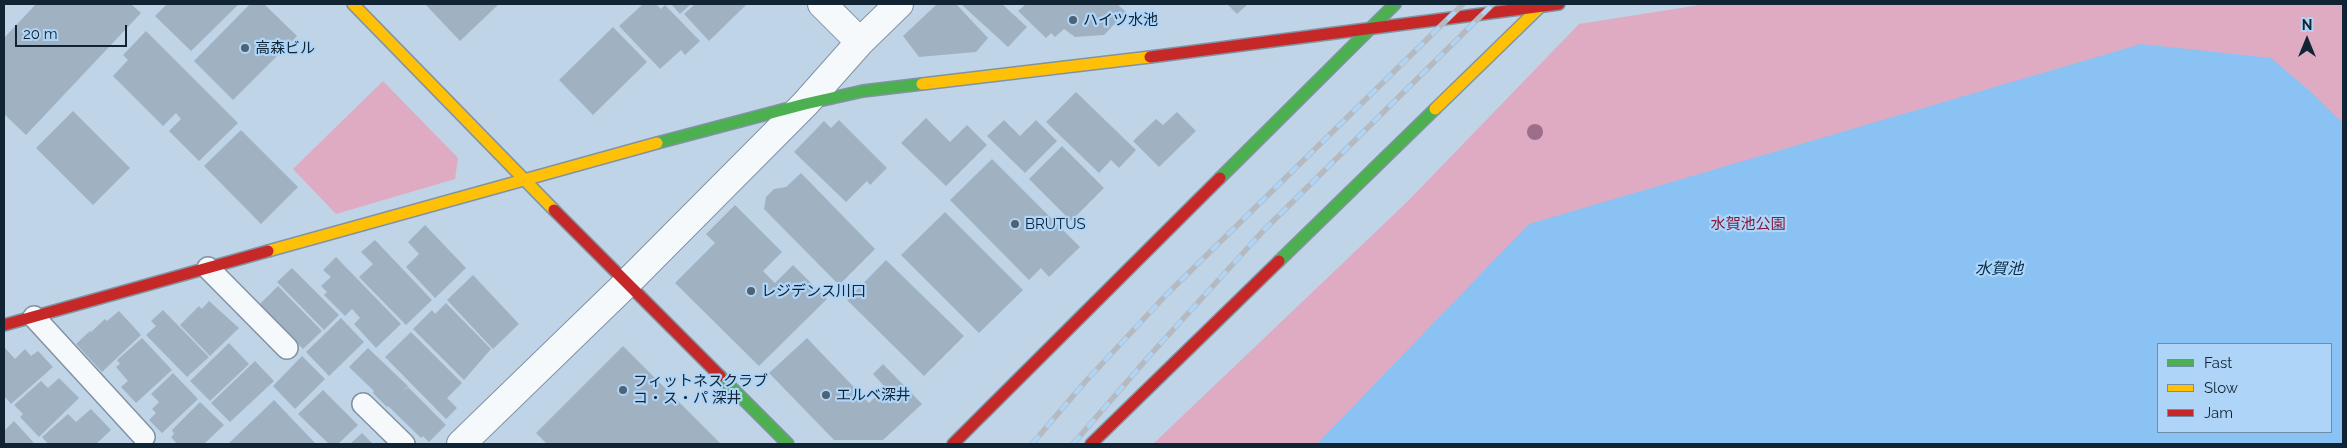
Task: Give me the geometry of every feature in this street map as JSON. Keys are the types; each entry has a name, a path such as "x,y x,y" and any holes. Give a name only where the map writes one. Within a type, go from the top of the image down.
{"street":[{"path":"353,4 523,179 788,444"},
{"path":"822,4 860,42"},
{"path":"461,444 627,283 805,104 860,42 899,4"},
{"path":"953,444 1395,4"},
{"path":"4,326 523,179 805,104 863,91 1368,30 1559,4"},
{"path":"1091,444 1541,5"}],"lane":[{"path":"208,268 287,348"},
{"path":"34,317 144,437"},
{"path":"363,404 404,444"}],"green space":[{"name":"水賀池","path":"1706,4 2343,4 2343,444 1153,444 1407,202 1579,24"},
{"path":"383,81 458,158 455,179 336,214 293,169"}],"water":[{"name":"水賀池","path":"2141,44 2271,58 2311,92 2343,123 2343,444 1317,444 1529,224"}],"building":[{"path":"36,4 131,4 141,13 26,135 4,114 4,38"},
{"path":"167,4 239,4 191,51 155,16"},
{"name":"高森ビル","path":"250,4 264,4 297,36 233,100 194,61"},
{"path":"425,4 499,4 460,41"},
{"path":"643,4 656,4 661,9 665,5 700,41 685,55 681,50 660,69 619,26"},
{"path":"671,4 691,4 680,14"},
{"path":"695,4 747,4 709,41 684,14"},
{"path":"937,4 956,4 988,38 976,52 919,57 903,36"},
{"path":"961,4 1002,4 1027,27 1008,47"},
{"name":"ハイツ水池","path":"1026,4 1117,4 1126,12 1104,35 1075,37 1064,29 1055,37 1051,33 1046,38 1018,11"},
{"path":"1227,4 1248,4 1237,14"},
{"path":"613,27 647,62 593,115 559,80"},
{"path":"146,31 238,123 199,161 169,131 181,119 176,113 163,126 113,76 128,60 123,55"},
{"path":"1076,92 1136,150 1119,168 1111,160 1099,173 1046,122"},
{"path":"73,111 130,168 93,205 36,148"},
{"path":"1177,112 1196,131 1159,167 1133,141 1156,119 1163,125"},
{"path":"926,118 950,142 967,125 987,145 946,186 901,143"},
{"path":"839,120 887,168 870,185 867,181 846,202 794,152 824,121 831,128"},
{"path":"1004,120 1020,136 1036,120 1057,141 1025,173 987,136"},
{"path":"241,130 298,187 261,224 204,166"},
{"path":"1062,146 1104,188 1071,221 1029,179"},
{"name":"BRUTUS","path":"992,159 1080,247 1049,277 1041,268 1029,280 950,200"},
{"path":"801,173 875,249 839,285 764,209 766,197 774,189 786,187"},
{"name":"レジデンス川口","path":"735,205 782,252 763,271 775,283 793,265 827,299 759,366 675,283 715,243 706,234"},
{"path":"945,212 1023,290 979,333 901,255"},
{"path":"425,225 466,268 435,298 406,267 419,254 408,242"},
{"path":"375,240 432,300 406,325 359,277 373,264 361,252"},
{"path":"336,257 401,324 376,348 354,324 360,318 352,309 345,316 324,295 327,292 321,286 331,277 323,270"},
{"path":"886,260 964,336 924,376 847,300"},
{"path":"292,268 339,315 324,330 277,282"},
{"path":"473,275 519,324 493,349 447,300"},
{"path":"278,286 322,331 303,349 259,305"},
{"path":"209,301 239,328 210,356 180,325 199,306 202,309"},
{"path":"446,303 491,349 464,380 413,329 432,310 435,314"},
{"path":"163,310 209,357 187,377 146,335 156,326 151,321"},
{"path":"119,311 141,335 102,372 76,344 105,319 107,321"},
{"path":"341,318 364,342 329,376 306,352"},
{"path":"411,332 462,383 447,398 457,408 446,419 385,357"},
{"path":"142,338 172,370 136,403 121,387 128,381 116,367 120,364 117,360"},
{"name":"エルベ深井","path":"807,338 869,403 885,387 873,374 883,364 922,404 883,440 834,440 769,373"},
{"path":"229,343 249,364 210,401 190,381"},
{"name":"フィットネスクラブ コ・ス・パ 深井","path":"623,346 721,444 547,444 536,433"},
{"path":"5,348 15,359 25,349 31,356 38,351 53,367 11,404 4,396"},
{"path":"368,348 408,386 402,392 408,387 446,425 429,442 423,436 421,438 387,407 373,393 374,391 349,367"},
{"path":"302,356 325,379 295,409 273,386"},
{"path":"255,361 274,381 230,422 211,403"},
{"path":"173,373 198,399 162,433 149,420 156,413 152,409 159,402 151,394"},
{"path":"59,378 79,398 39,437 20,417 23,414 14,405 41,381 48,388"},
{"path":"323,390 358,425 338,444 329,444 298,414"},
{"path":"274,400 316,444 228,444"},
{"path":"200,402 224,425 204,444 177,444 171,437 174,434 172,430"},
{"path":"91,409 111,430 96,444 48,444 42,437 68,414 76,422"},
{"path":"14,421 35,444 4,444 4,431"},
{"path":"362,433 373,444 350,444"}],"railway":[{"path":"1032,444 1085,382 1166,295 1463,4"},
{"path":"1073,444 1151,354 1264,230 1493,4"}],"traffic: fast":[{"path":"1220,178 1395,4"},
{"path":"657,143 805,104 863,91 922,84"},
{"path":"1279,261 1435,109"},
{"path":"720,376 788,444"}],"traffic: slow":[{"path":"353,4 554,210"},
{"path":"1435,109 1543,4"},
{"path":"922,84 1150,57"},
{"path":"268,251 657,143"}],"traffic: jam":[{"path":"1150,57 1559,4"},
{"path":"953,444 1220,178"},
{"path":"554,210 720,376"},
{"path":"4,325 268,251"},
{"path":"1091,444 1279,261"}],"place":[{"name":"ハイツ水池","path":"1073,20"},
{"name":"高森ビル","path":"245,48"},
{"name":"BRUTUS","path":"1015,224"},
{"name":"レジデンス川口","path":"751,291"},
{"name":"フィットネスクラブ コ・ス・パ 深井","path":"623,390"},
{"name":"エルベ深井","path":"826,395"}],"park label":[{"name":"水賀池公園","path":"1748,224"}]}
